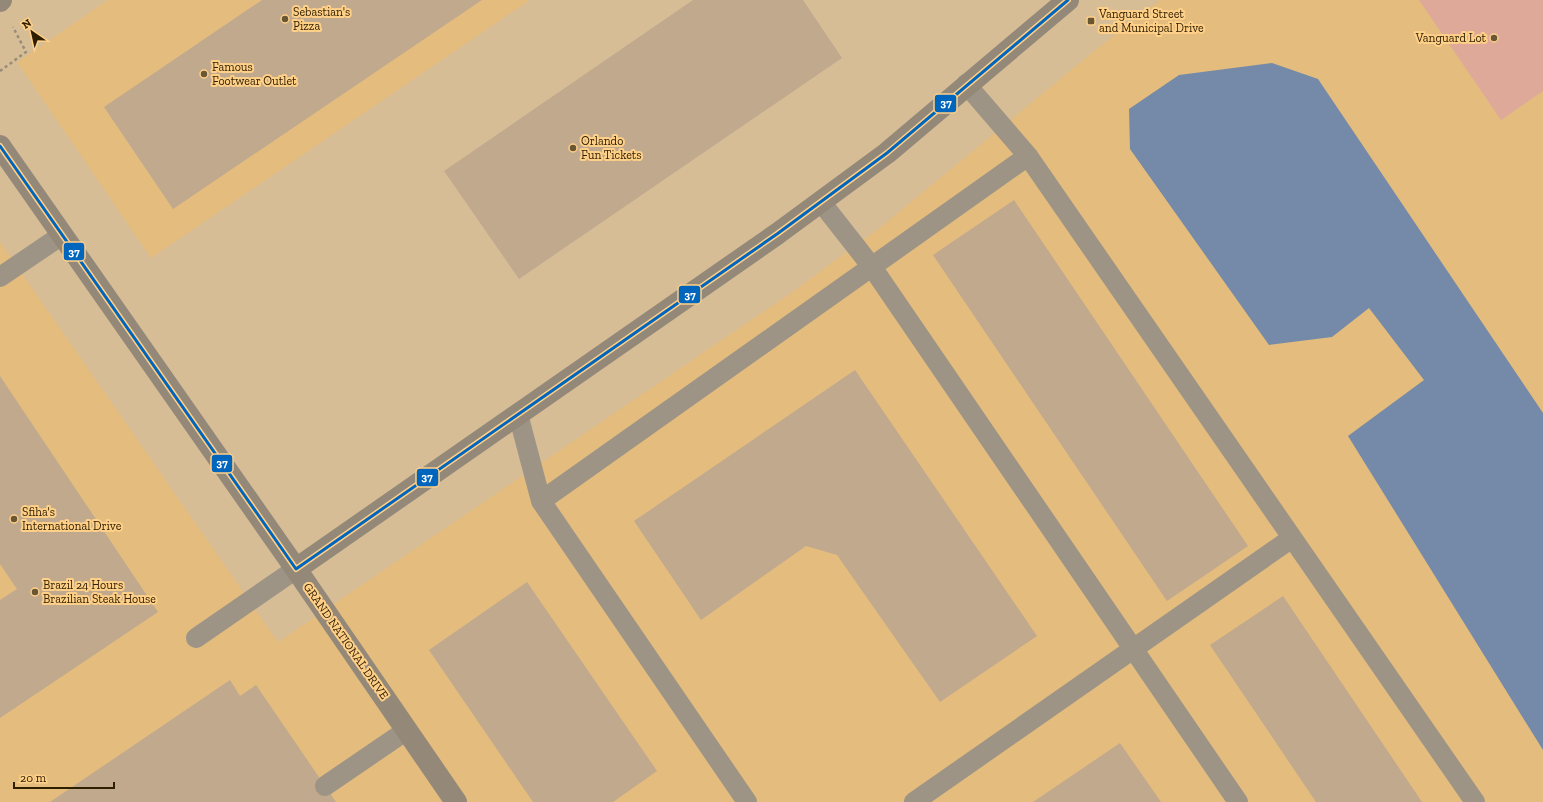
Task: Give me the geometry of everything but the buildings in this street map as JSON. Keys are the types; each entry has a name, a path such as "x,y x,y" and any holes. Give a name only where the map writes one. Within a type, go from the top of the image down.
{"street":[{"path":"296,569 821,202 886,153 966,84 1068,0"},
{"name":"GRAND NATIONAL DRIVE","path":"0,146 408,730 456,802"}],"lane":[{"path":"966,84 1028,156 1475,802"},
{"path":"542,501 1028,156"},
{"path":"821,202 872,267 1238,802"},
{"path":"0,277 62,235"},
{"path":"518,414 542,501 747,802"},
{"path":"914,802 1292,538"},
{"path":"196,638 296,569"},
{"path":"325,786 408,730"}],"path":[{"path":"0,71 26,52"}],"shaded area":[{"path":"108,0 530,0 151,258 17,62"},
{"path":"1160,0 1543,0 1543,802 0,802 0,242 278,642 791,293 882,226 1094,51"},
{"name":"Vanguard Lot","path":"1419,0 1543,0 1543,91 1501,120"}],"water":[{"path":"1272,63 1318,79 1543,413 1543,750 1348,436 1424,380 1369,308 1332,337 1269,345 1130,149 1129,109 1179,75"}],"transit line":[{"name":"37","path":"296,569 777,234 887,153 1068,0"},
{"name":"37","path":"0,146 296,569"}],"place":[{"name":"Sebastian's Pizza","path":"285,19"},
{"name":"Vanguard Street and Municipal Drive","path":"1091,21"},
{"name":"Vanguard Lot","path":"1494,38"},
{"name":"Famous Footwear Outlet","path":"204,74"},
{"name":"Orlando Fun Tickets","path":"573,148"},
{"name":"Sfiha's International Drive","path":"14,519"},
{"name":"Brazil 24 Hours Brazilian Steak House","path":"35,592"}]}
